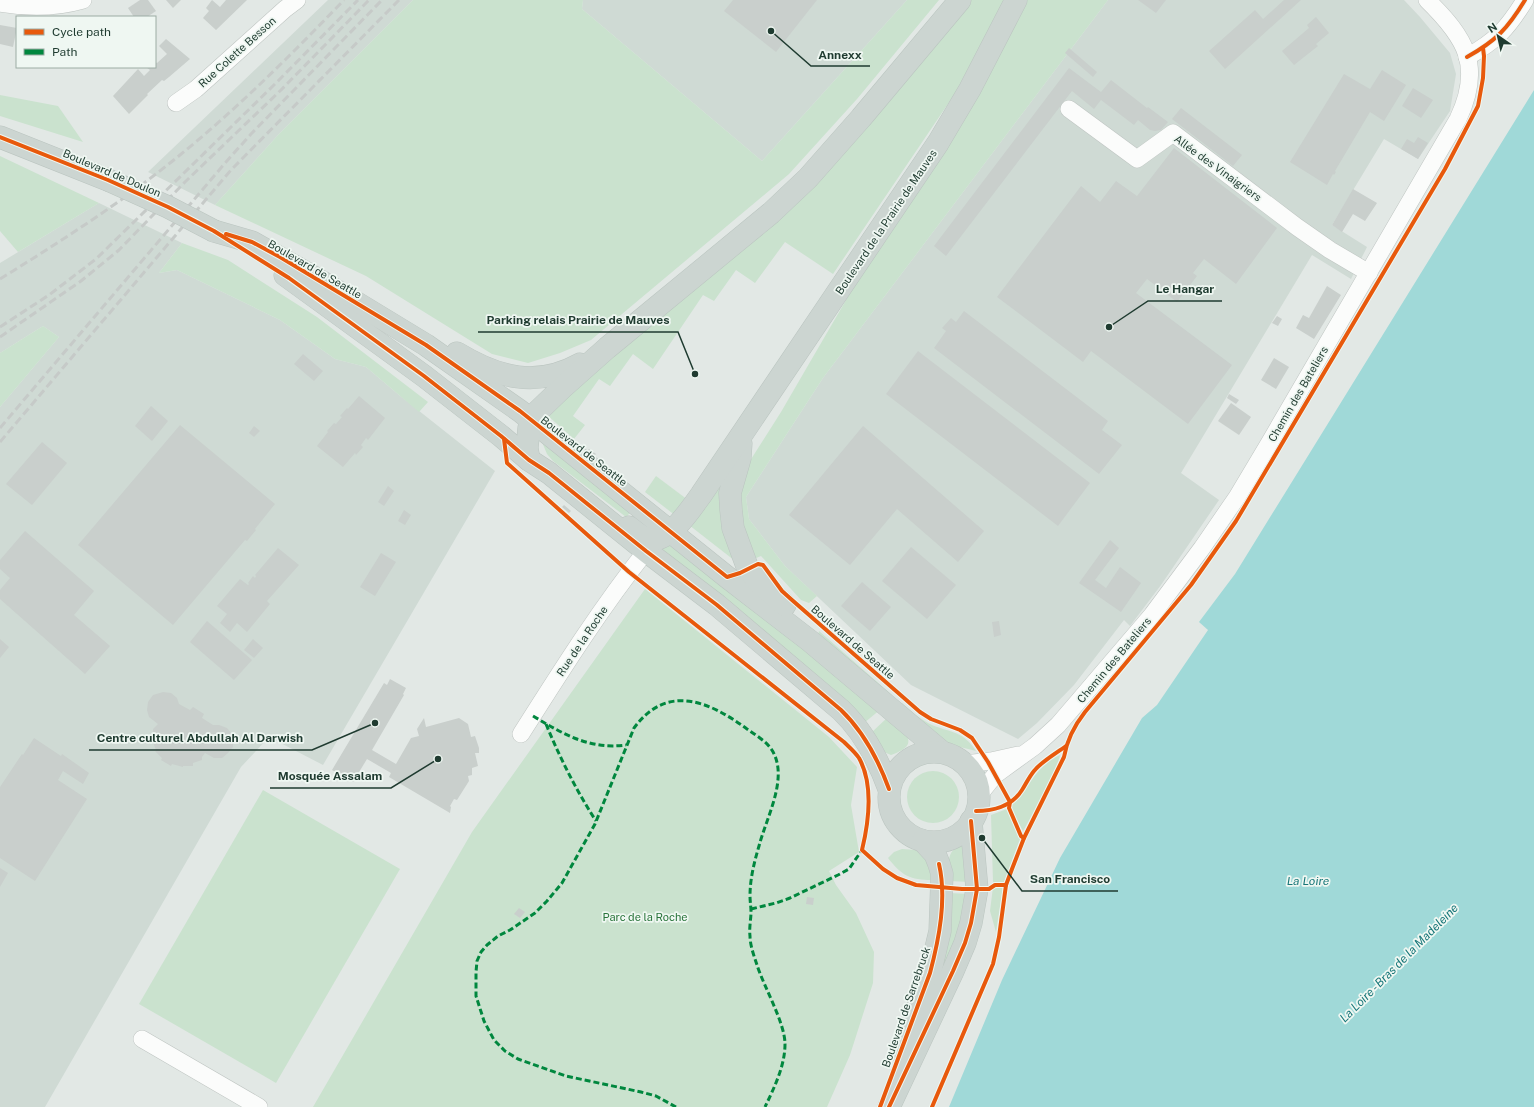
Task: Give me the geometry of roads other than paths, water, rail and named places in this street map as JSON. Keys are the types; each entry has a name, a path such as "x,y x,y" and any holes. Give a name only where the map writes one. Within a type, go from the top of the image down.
{"main road":[{"path":"529,460 527,448 528,435 532,420 562,388 607,348 771,213 808,178 861,118 960,0"},
{"name":"Boulevard de la Prairie de Mauves","path":"671,532 701,496 938,143 970,89 1016,0"},
{"name":"Boulevard de Doulon","path":"0,137 108,180 168,207 214,231"},
{"name":"Boulevard de Seattle","path":"214,231 252,242 324,283 426,345 532,420 810,641 942,752"},
{"name":"Boulevard de Seattle","path":"214,231 289,278 451,398 501,436 529,460 549,473 717,606 842,710 857,726 868,744 884,774 889,789"},
{"path":"324,283 366,294 472,362 511,377 528,379 562,373 607,348"},
{"path":"451,398 468,388 485,387"},
{"name":"Boulevard de la Prairie de Mauves","path":"742,436 740,458 730,493 733,528 748,569 757,580 804,622 810,641"},
{"name":"Boulevard de Seattle","path":"549,473 574,484 639,534 652,540 663,537 671,532"},
{"path":"926,752 942,752 951,754 965,764 975,778 979,794 976,811 971,822 966,828 954,837 939,842 923,841 906,833 899,826 890,809 889,789 894,774 905,762 919,754 926,752"},
{"name":"Boulevard de Sarrebruck","path":"889,1107 954,971 971,923 977,889 971,822"},
{"name":"Boulevard de Sarrebruck","path":"880,1107 930,973 940,930 942,874 935,854 923,841"}],"street":[{"path":"0,3 36,8 58,6 83,0"},
{"name":"Rue Colette Besson","path":"176,103 196,89 284,9 297,0"},
{"name":"Chemin des Bateliers","path":"979,794 996,776 1047,736 1058,725 1152,615 1202,548 1238,497 1458,119 1466,101 1469,87 1470,78 1467,57 1463,43 1456,32 1427,0"},
{"path":"1467,57 1483,48 1499,35 1514,17 1525,0"},
{"name":"Allée des Vinaigriers","path":"1069,109 1137,159 1173,133 1297,227 1330,250 1369,272"},
{"name":"Rue de la Roche","path":"522,734 576,649 629,572 646,551"},
{"name":"Chemin des Bateliers","path":"965,764 1004,759 1024,754"},
{"path":"142,1038 259,1107"}],"water":[{"name":"La Loire","path":"1534,90 1534,1107 949,1107 1002,980 1060,858 1142,718 1157,705 1208,630 1199,622 1235,574"}],"railway":[{"path":"0,279 86,224 170,163 216,125 260,84 344,0"},
{"path":"0,327 49,295 96,259 275,84 358,0"},
{"path":"0,337 81,281 119,250 185,182 281,90 369,0"},
{"path":"0,428 226,162 251,134 382,0"},
{"path":"0,442 231,170 399,0"}],"place":[{"name":"Annexx","path":"771,31"},
{"name":"Le Hangar","path":"1109,327"},
{"name":"Parking relais Prairie de Mauves","path":"695,374"},
{"name":"Centre culturel Abdullah Al Darwish","path":"375,723"},
{"name":"Mosquée Assalam","path":"438,759"},
{"name":"San Francisco","path":"982,838"}],"park label":[{"name":"Parc de la Roche","path":"645,917"}],"water label":[{"name":"La Loire - Bras de la Madeleine","path":"1399,963"}]}
